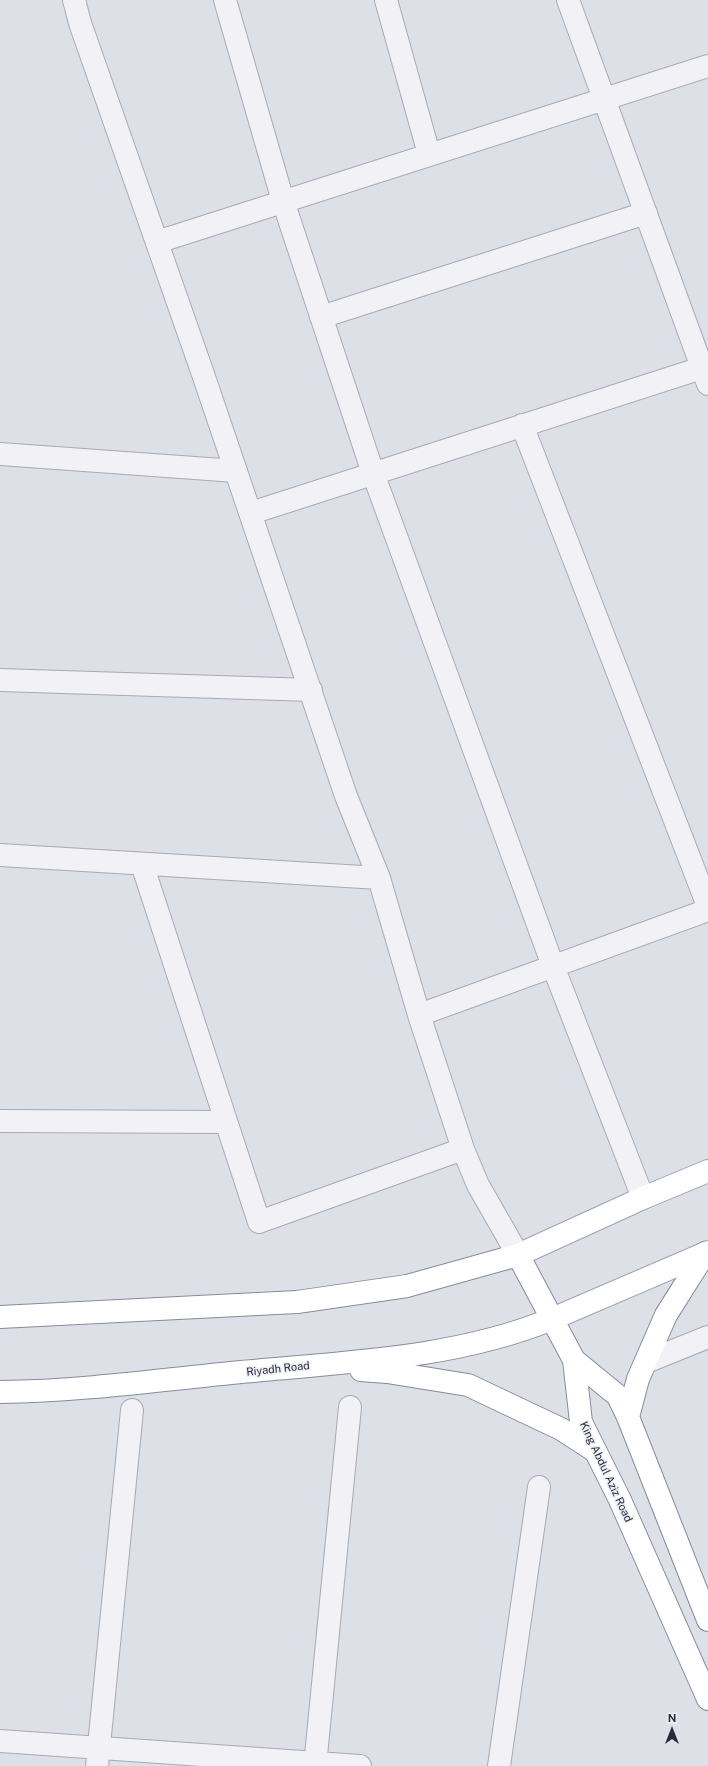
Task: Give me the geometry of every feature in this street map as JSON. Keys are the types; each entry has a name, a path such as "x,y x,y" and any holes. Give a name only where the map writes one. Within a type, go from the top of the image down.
{"main road":[{"path":"0,1317 297,1302 407,1286 518,1255 643,1198 708,1171"},
{"path":"628,1417 638,1379 666,1315 707,1252"},
{"name":"Riyadh Road","path":"0,1392 130,1383 427,1353 522,1331 707,1252"},
{"path":"518,1255 574,1360 618,1396 628,1417 708,1620"},
{"name":"King Abdul Aziz Road","path":"574,1360 581,1422 597,1452 708,1699"},
{"path":"298,1367 387,1372 468,1385 561,1429 597,1452"}],"street":[{"path":"74,0 80,23 236,471 346,796 379,878 419,1015 463,1149 478,1185 518,1255"},
{"path":"225,0 283,201 373,473 553,966 643,1198"},
{"path":"386,0 429,154"},
{"path":"250,512 522,425 706,373 568,0"},
{"path":"157,242 708,66"},
{"path":"321,317 646,213"},
{"path":"522,425 708,906"},
{"path":"0,454 236,471"},
{"path":"0,680 311,690"},
{"path":"0,855 379,878"},
{"path":"142,864 225,1122 259,1222 463,1149"},
{"path":"419,1015 708,910"},
{"path":"0,1121 225,1122"},
{"path":"646,1362 708,1336"},
{"path":"315,1764 350,1407"},
{"path":"97,1757 132,1410"},
{"path":"498,1766 539,1487"},
{"path":"0,1741 97,1757 360,1766"}]}
